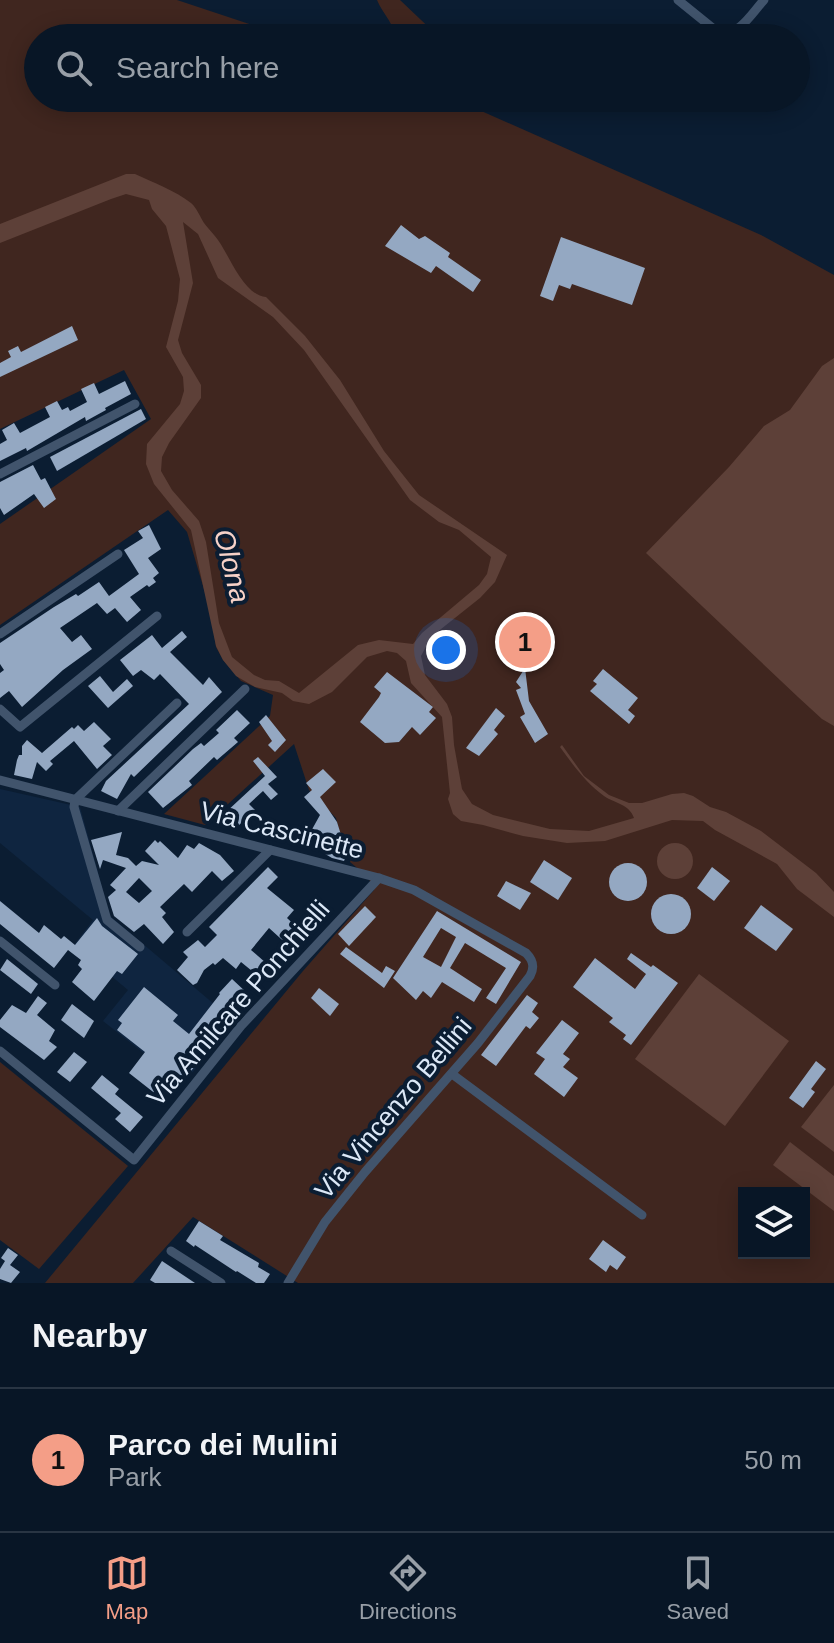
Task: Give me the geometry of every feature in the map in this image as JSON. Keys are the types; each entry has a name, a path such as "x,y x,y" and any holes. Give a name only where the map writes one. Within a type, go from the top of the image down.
{"street":[{"path":"678,0 708,24"},
{"path":"742,24 764,0"},
{"path":"0,474 135,404"},
{"path":"0,634 118,554"},
{"path":"0,709 20,727 157,616"},
{"path":"118,811 245,689"},
{"path":"140,947 107,920 74,807 75,800 177,703"},
{"name":"Via Cascinette","path":"0,780 379,878 414,890 526,953 533,964"},
{"path":"187,932 270,850"},
{"name":"Via Amilcare Ponchielli","path":"0,1051 134,1160 241,1026 379,878"},
{"path":"0,941 55,985"},
{"name":"Via Vincenzo Bellini","path":"288,1283 325,1222 452,1074 530,976 533,964"},
{"path":"452,1074 642,1215"},
{"path":"171,1251 221,1283"}],"shaded area":[{"path":"0,0 177,0 249,24 24,24 24,112 484,112 761,235 834,275 834,1283 298,1283 193,1217 133,1283 45,1283 303,971 374,890 368,877 350,862 353,854 342,842 336,818 309,790 294,744 205,825 164,814 270,716 273,695 241,681 223,660 216,647 211,613 187,532 168,510 0,625 0,524 151,419 124,370 0,429"},
{"path":"377,0 400,0 425,24 390,24"},
{"path":"126,174 135,174 185,199 195,207 245,283 258,295 266,297 305,336 340,380 384,451 419,495 507,555 495,582 431,637 421,656 425,675 447,704 452,717 462,789 472,804 493,815 550,829 589,831 634,818 625,807 591,785 565,754 560,747 562,745 584,776 609,795 629,803 642,803 684,793 761,831 816,873 834,892 834,917 797,889 777,864 703,821 672,820 605,841 567,843 461,821 453,814 448,799 450,793 442,717 411,683 406,661 397,653 387,651 367,657 332,692 309,704 255,687 236,676 216,646 191,530 154,484 146,464 147,444 180,404 184,391 183,377 166,347 178,301 180,279 166,226 152,209 149,200 126,194 0,243 0,224","holes":["183,222 198,234 218,278 273,317 304,350 410,500 439,522 459,530 491,557 487,574 479,585 413,644 379,640 358,645 299,693 279,681 254,675 232,657 219,623 206,542 199,521 172,490 161,471 162,457 169,443 201,398 201,385 178,340 193,283"]},
{"path":"834,358 834,726 798,697 646,553 764,426 790,410 822,366"},
{"path":"0,789 80,807 110,916 234,1021 183,1084 103,1021 128,990 74,945 93,920 0,843"},
{"path":"675,843 688,848 693,861 688,874 675,879 662,874 657,861 662,848"},
{"path":"699,974 789,1041 725,1126 635,1059"},
{"path":"0,1062 128,1166 39,1269 0,1240"},
{"path":"834,1085 834,1152 801,1127"},
{"path":"790,1142 834,1176 834,1211 810,1193 810,1187 802,1187 773,1165"}],"building":[{"path":"401,225 419,239 425,236 450,253 448,257 481,280 473,292 436,266 431,273 385,246"},
{"path":"561,237 645,268 632,305 572,284 570,289 559,285 553,301 540,296"},
{"path":"72,326 78,340 0,377 0,363 11,357 8,351 18,346 21,352"},
{"path":"125,381 131,394 106,410 86,421 85,417 27,451 26,448 0,461 0,444 7,440 2,430 14,423 20,433 50,417 45,407 57,401 62,410 68,407 70,411 87,402 81,389 94,383 99,394"},
{"path":"141,409 146,419 57,471 50,457"},
{"path":"33,465 41,480 45,478 56,499 44,508 34,494 4,515 0,508 0,482"},
{"path":"149,525 161,549 148,558 159,573 153,578 156,582 130,597 141,610 127,622 115,608 107,614 97,603 60,628 72,642 81,635 92,649 22,707 9,691 0,698 0,673 4,670 0,664 0,643 99,582 109,596 139,574 124,550 143,538 138,531"},
{"path":"182,631 187,637 170,652 203,685 209,677 222,692 134,777 131,774 117,799 101,791 106,781 189,704 160,674 154,680 141,670 133,676 120,660 152,635 162,648"},
{"path":"525,668 529,701 548,734 535,743 520,717 525,714 516,690 521,688 516,682"},
{"path":"603,669 638,698 628,710 635,716 629,724 590,691 597,684 593,681"},
{"path":"387,672 433,707 429,712 436,718 420,735 412,727 399,742 385,743 360,722 379,697 381,693 374,687"},
{"path":"100,676 113,692 127,679 133,686 108,708 88,686"},
{"path":"496,708 505,716 494,730 498,734 479,756 466,748"},
{"path":"237,710 250,723 234,738 238,742 217,760 214,757 189,781 192,785 163,808 148,792 193,749 201,743 204,746 219,733 216,730"},
{"path":"266,715 286,740 275,752 268,745 272,741 259,722"},
{"path":"94,722 111,739 103,746 112,755 97,769 74,741 50,761 53,764 46,771 37,762 32,779 14,775 22,746 27,740 42,753 72,727 74,729 78,725 84,731"},
{"path":"258,757 277,777 268,784 278,794 271,800 263,791 249,804 255,810 238,826 225,813 265,776 253,761"},
{"path":"323,769 336,782 320,797 337,822 347,854 344,861 332,858 305,842 320,815 304,797 312,790 306,783"},
{"path":"122,832 116,855 128,858 136,866 142,861 159,865 145,851 155,840 178,858 187,845 194,849 199,843 220,855 234,871 222,881 212,871 192,892 184,884 160,907 166,913 162,917 174,932 163,944 144,924 134,932 114,916 108,897 116,890 110,885 126,868 103,860 100,869 91,840","holes":["139,878 152,891 139,903 126,892"]},
{"path":"544,860 572,878 558,900 530,882"},
{"path":"628,863 642,868 647,882 642,896 628,901 614,896 609,882 614,868"},
{"path":"268,867 278,877 267,888 294,910 287,918 303,933 290,947 269,928 251,950 266,963 257,975 241,962 236,969 223,958 204,970 193,985 177,970 188,957 183,952 198,940 205,947 217,935 209,927"},
{"path":"712,867 730,881 714,901 697,888"},
{"path":"506,881 531,893 520,910 497,896"},
{"path":"671,894 685,900 691,914 685,928 671,934 657,928 651,914 657,900"},
{"path":"0,901 39,933 44,925 61,939 64,936 75,945 97,918 102,926 138,954 122,974 117,971 94,1001 72,982 82,969 78,965 81,960 68,950 54,968 0,924"},
{"path":"761,905 793,929 776,951 744,928"},
{"path":"365,906 376,917 349,946 338,934"},
{"path":"437,911 521,962 496,1004 486,998 506,968 465,943 450,968 482,989 474,1002 442,982 431,998 423,991 416,1000 393,978","holes":["441,928 456,937 441,967 423,957"]},
{"path":"346,947 382,973 386,966 395,971 384,988 340,954"},
{"path":"631,953 678,983 631,1045 623,1039 626,1035 609,1022 613,1018 573,987 595,958 635,989 646,974 627,959"},
{"path":"7,959 38,984 31,994 0,970"},
{"path":"232,979 247,993 223,1018 231,1022 182,1082 173,1075 157,1095 129,1073 145,1052 117,1030 122,1023 118,1020 144,987 178,1015 173,1021 189,1034"},
{"path":"319,988 339,1004 330,1016 311,998"},
{"path":"527,995 538,1003 532,1012 539,1018 530,1029 526,1026 496,1066 481,1055"},
{"path":"38,996 47,1003 37,1015 55,1030 49,1041 57,1047 44,1060 0,1027 0,1020 12,1005 26,1013"},
{"path":"72,1004 94,1021 84,1038 61,1020"},
{"path":"562,1020 579,1033 563,1054 570,1059 563,1067 578,1078 564,1097 534,1074 545,1059 536,1053"},
{"path":"74,1052 87,1062 70,1082 57,1072"},
{"path":"816,1061 826,1069 811,1089 815,1092 803,1108 789,1098"},
{"path":"102,1075 119,1089 115,1094 143,1117 130,1132 115,1119 121,1113 91,1088"},
{"path":"199,1221 223,1236 220,1240 259,1263 258,1267 270,1274 264,1283 256,1283 186,1241"},
{"path":"603,1240 626,1257 617,1270 610,1265 606,1272 589,1259"},
{"path":"8,1248 18,1255 10,1265 20,1272 11,1283 0,1279 0,1269 5,1261 1,1258"},
{"path":"162,1261 195,1283 155,1283 150,1280"}],"place":[{"name":"Parco dei Mulini","path":"525,642"}],"water label":[{"name":"Olona","path":"232,566"}]}
